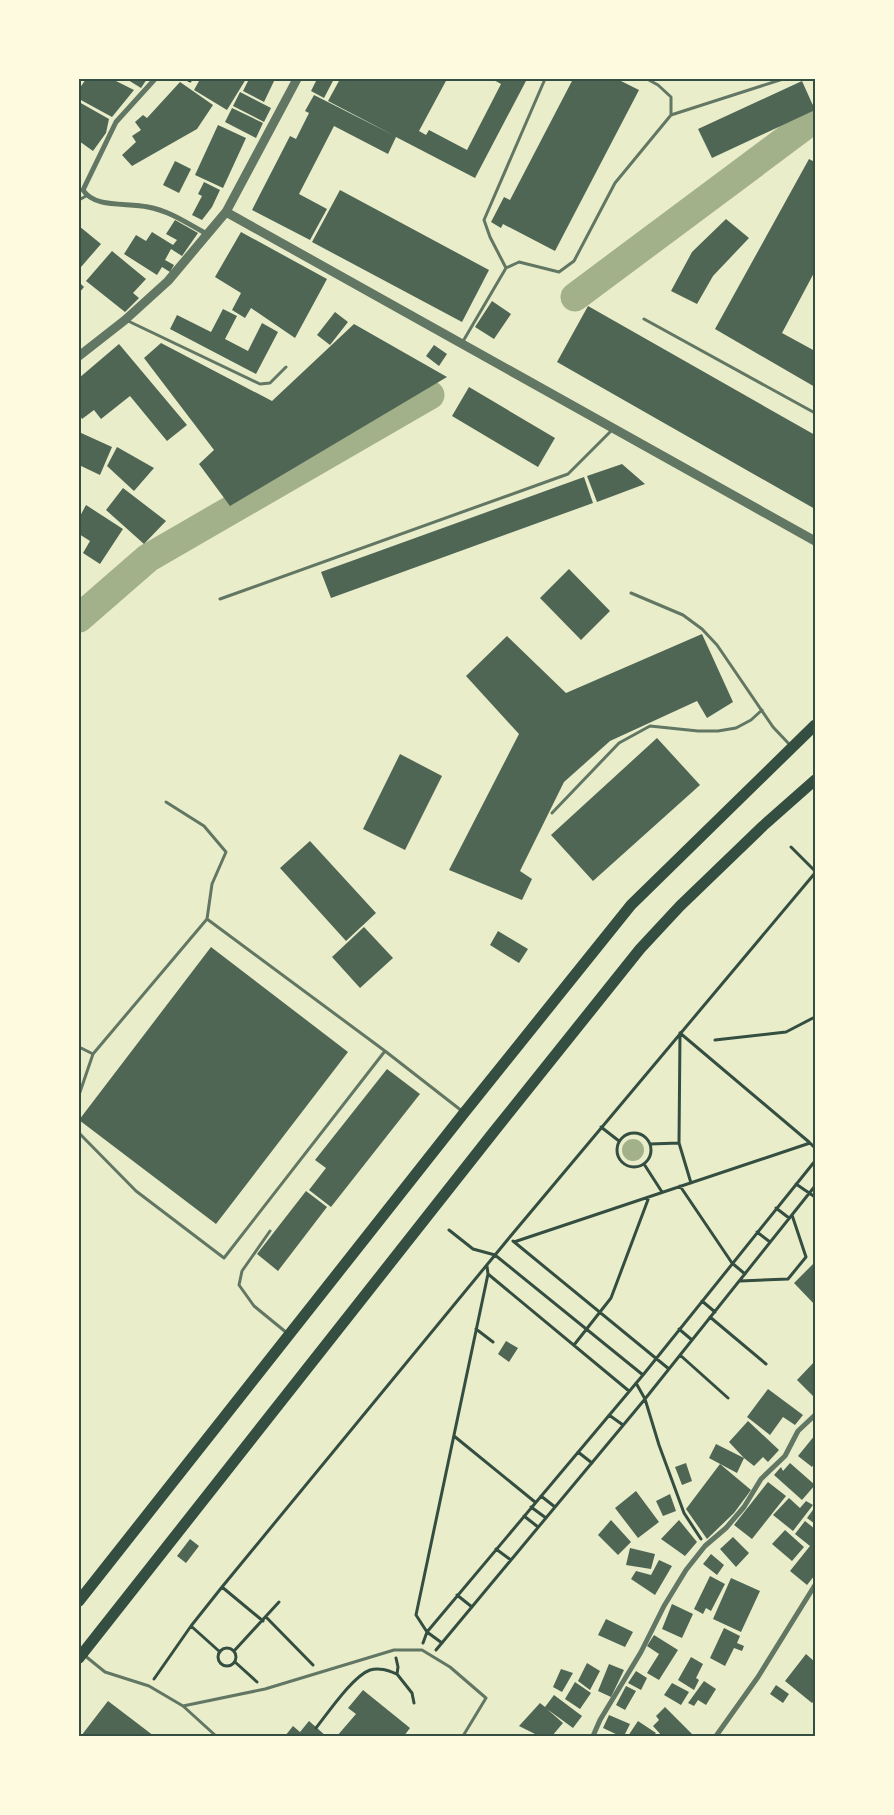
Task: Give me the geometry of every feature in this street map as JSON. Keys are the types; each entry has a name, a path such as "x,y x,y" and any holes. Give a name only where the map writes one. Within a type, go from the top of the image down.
{"main road":[{"path":"79,1601 464,1113 631,905 815,725"},
{"path":"81,1656 640,949 687,899 763,826 815,780"}],"street":[{"path":"155,79 116,122 82,190 86,196 97,201 147,206 169,213 208,234"},
{"path":"79,356 125,320 168,281 226,212 297,79"},
{"path":"226,212 815,541"},
{"path":"593,1736 600,1720 641,1652 664,1606 686,1570 705,1546 726,1528 744,1507 761,1479 785,1456 798,1430 815,1415"},
{"path":"716,1736 758,1677 815,1584"}],"lane":[{"path":"506,268 490,237 484,220 545,79"},
{"path":"647,79 671,97 671,114"},
{"path":"462,344 506,268 519,262 558,272 574,261 616,183 671,114 783,79"},
{"path":"79,200 86,196"},
{"path":"644,319 815,413"},
{"path":"125,320 260,384 270,383 286,367"},
{"path":"220,599 568,474 614,428"},
{"path":"631,594 683,615 702,629 717,644 772,727 792,748"},
{"path":"552,813 619,743 650,726 718,731 736,728 762,710"},
{"path":"79,1095 93,1054 207,919 212,884 226,852 204,826 166,802"},
{"path":"207,919 385,1050 464,1113"},
{"path":"79,1047 93,1054"},
{"path":"79,1134 136,1191 224,1258 385,1050"},
{"path":"270,1232 242,1271 240,1285 254,1306 289,1335"},
{"path":"183,1706 265,1689 394,1650 422,1650 450,1667 486,1698 463,1736"},
{"path":"81,1656 105,1672 149,1686 183,1706 216,1736"}],"path":[{"path":"149,1686 191,1626 222,1587 488,1265 508,1238 815,872 791,847"},
{"path":"715,1040 786,1032 815,1017"},
{"path":"680,1033 815,1148"},
{"path":"680,1033 680,1143 691,1183"},
{"path":"601,1127 619,1141"},
{"path":"633,1133 644,1136 650,1144 650,1155 644,1164 633,1167 623,1162 617,1152 619,1141 628,1134 633,1133"},
{"path":"650,1144 680,1143"},
{"path":"514,1242 810,1143"},
{"path":"424,1638 457,1595 643,1375 815,1161"},
{"path":"644,1164 662,1192"},
{"path":"796,1184 815,1197"},
{"path":"680,1186 732,1263 745,1274"},
{"path":"488,1265 488,1274 416,1615 427,1632 442,1643 645,1399 815,1186"},
{"path":"574,1345 611,1298 649,1197"},
{"path":"776,1208 789,1218"},
{"path":"740,1281 788,1279 806,1257 792,1214"},
{"path":"449,1230 473,1249 495,1255 643,1375"},
{"path":"758,1232 770,1242"},
{"path":"508,1238 669,1369"},
{"path":"488,1274 629,1391"},
{"path":"702,1301 715,1312"},
{"path":"710,1317 766,1364"},
{"path":"476,1329 493,1342"},
{"path":"679,1329 692,1340"},
{"path":"680,1355 728,1398"},
{"path":"636,1383 645,1399 659,1445 684,1513 705,1546"},
{"path":"609,1415 623,1425"},
{"path":"454,1436 535,1502"},
{"path":"578,1452 592,1463"},
{"path":"541,1496 555,1507"},
{"path":"531,1507 546,1518"},
{"path":"524,1516 538,1527"},
{"path":"496,1549 511,1560"},
{"path":"222,1587 263,1621"},
{"path":"457,1595 472,1607"},
{"path":"234,1651 280,1602"},
{"path":"266,1617 321,1672"},
{"path":"191,1626 220,1652"},
{"path":"225,1648 234,1651 237,1657 236,1662 230,1667 222,1665 218,1658 220,1652 225,1648"},
{"path":"394,1650 398,1667 397,1674"},
{"path":"236,1662 265,1689"},
{"path":"316,1728 353,1682 370,1670 382,1669 397,1674 412,1693 414,1703"}],"shaded area":[{"path":"629,1139 637,1139 644,1146 644,1154 637,1161 629,1161 622,1154 622,1146"}],"building":[{"path":"86,79 112,79 134,90 112,117 79,99 79,89"},
{"path":"129,79 147,79 141,88"},
{"path":"195,79 246,79 227,110 194,90 199,81"},
{"path":"249,79 275,79 264,102 243,91"},
{"path":"317,79 334,79 324,98 311,91"},
{"path":"340,79 447,79 419,131 426,135 429,130 467,150 501,84 492,79 527,79 475,178 396,137 388,154 334,126 299,194 327,209 310,240 252,210 290,136 296,139 309,113 305,111 314,95 395,136 328,101"},
{"path":"573,79 617,79 639,90 555,251 503,224 501,228 491,222 504,197 510,200"},
{"path":"802,81 815,110 712,158 698,129"},
{"path":"180,82 213,105 197,129 132,166 122,155 136,142 132,136 141,130 135,122 143,115 147,118"},
{"path":"240,92 271,108 264,122 233,106"},
{"path":"79,102 109,119 106,133 93,151 79,141"},
{"path":"232,108 263,123 256,138 225,122"},
{"path":"218,125 246,138 223,188 195,175"},
{"path":"809,159 815,162 815,271 782,333 815,351 815,387 715,329"},
{"path":"175,161 191,169 179,193 163,185"},
{"path":"204,182 220,190 212,207 202,220 192,215 202,196 198,194"},
{"path":"340,190 489,270 462,322 312,242"},
{"path":"726,219 749,238 713,276 697,304 671,291 692,252"},
{"path":"175,220 198,233 182,256 171,249 165,260 174,265 170,272 162,267 157,275 124,254 136,235 146,241 152,232 173,245 177,240 166,234"},
{"path":"79,226 101,244 81,267 79,265"},
{"path":"241,232 327,279 295,338 251,308 245,318 232,310 241,293 215,277"},
{"path":"112,251 146,279 133,293 139,298 125,312 86,281"},
{"path":"79,282 84,287 79,293"},
{"path":"492,301 511,314 494,339 475,327"},
{"path":"588,306 815,435 815,509 557,362"},
{"path":"223,309 237,316 225,339 248,351 262,323 278,332 256,374 170,329 177,315 211,332"},
{"path":"335,312 348,322 330,345 317,335"},
{"path":"354,324 447,377 230,506 199,464 214,450 144,358 161,343 272,401"},
{"path":"119,344 187,425 167,441 130,396 101,419 94,410 82,419 79,414 79,378"},
{"path":"434,345 447,354 439,366 426,356"},
{"path":"469,387 555,438 538,467 452,416"},
{"path":"79,432 112,447 100,475 79,465"},
{"path":"117,447 154,468 134,491 107,466"},
{"path":"622,464 645,484 597,502 587,476"},
{"path":"584,477 593,503 331,598 321,572"},
{"path":"123,488 166,521 144,544 106,510"},
{"path":"86,505 123,529 100,564 83,553 90,541 79,534 79,518"},
{"path":"569,569 610,611 581,640 540,598"},
{"path":"702,634 733,702 707,718 697,701 610,741 564,782 520,871 532,879 522,900 449,870 519,734 466,676 507,636 566,693"},
{"path":"657,738 700,785 593,881 551,835"},
{"path":"400,754 442,776 405,850 363,829"},
{"path":"310,841 376,913 346,941 280,868"},
{"path":"364,927 393,958 360,988 332,957"},
{"path":"498,931 528,949 519,963 490,945"},
{"path":"211,947 348,1052 216,1224 79,1120"},
{"path":"387,1069 420,1094 331,1207 309,1190 326,1168 315,1160"},
{"path":"306,1191 327,1207 278,1271 257,1254"},
{"path":"815,1262 815,1305 794,1283"},
{"path":"506,1341 518,1348 509,1362 498,1354"},
{"path":"815,1361 815,1398 797,1380"},
{"path":"768,1389 803,1415 795,1425 783,1417 770,1435 747,1417"},
{"path":"748,1421 779,1450 768,1462 763,1457 754,1466 729,1442"},
{"path":"815,1435 815,1462 812,1467 798,1456"},
{"path":"716,1444 744,1458 737,1473 709,1458"},
{"path":"686,1463 692,1481 682,1485 675,1467"},
{"path":"790,1463 815,1485 802,1500 774,1475 781,1467 783,1471"},
{"path":"720,1464 751,1490 734,1513 707,1539 686,1509"},
{"path":"768,1482 786,1496 752,1539 734,1525"},
{"path":"636,1491 659,1522 638,1538 615,1508"},
{"path":"670,1494 676,1511 663,1516 656,1501"},
{"path":"789,1498 800,1508 806,1501 813,1505 793,1531 773,1515"},
{"path":"815,1507 815,1524 807,1518"},
{"path":"611,1520 631,1542 618,1555 598,1535"},
{"path":"679,1520 697,1542 685,1556 661,1539"},
{"path":"805,1521 815,1529 815,1575 807,1585 790,1571 810,1546 795,1534"},
{"path":"785,1530 804,1547 792,1561 772,1544"},
{"path":"733,1537 749,1553 736,1567 720,1549"},
{"path":"190,1539 199,1546 186,1563 177,1556"},
{"path":"630,1548 655,1554 651,1569 626,1565"},
{"path":"711,1554 724,1565 717,1575 703,1564"},
{"path":"659,1560 672,1566 655,1595 631,1579 636,1571 651,1575"},
{"path":"710,1576 725,1584 711,1611 706,1608 703,1614 694,1609"},
{"path":"731,1578 760,1591 741,1632 713,1619"},
{"path":"672,1604 693,1614 682,1638 662,1629"},
{"path":"606,1619 633,1632 625,1647 598,1635"},
{"path":"724,1628 740,1636 737,1643 744,1646 742,1651 734,1648 725,1666 710,1658"},
{"path":"654,1635 678,1650 659,1680 647,1673 659,1654 647,1646"},
{"path":"806,1654 815,1662 815,1700 812,1703 785,1681"},
{"path":"691,1657 703,1664 696,1678 699,1680 694,1690 678,1680"},
{"path":"587,1663 600,1671 590,1690 578,1681"},
{"path":"609,1664 624,1670 611,1697 598,1691"},
{"path":"561,1669 573,1673 562,1692 553,1687"},
{"path":"636,1671 647,1678 641,1690 628,1683"},
{"path":"704,1681 716,1689 706,1705 698,1700 694,1706 688,1703"},
{"path":"575,1682 591,1693 580,1709 565,1699"},
{"path":"672,1683 689,1692 681,1705 664,1695"},
{"path":"776,1685 789,1694 783,1703 770,1694"},
{"path":"626,1686 636,1691 625,1710 616,1705"},
{"path":"363,1690 410,1728 404,1736 337,1736 356,1714 348,1708"},
{"path":"554,1695 582,1716 573,1728 547,1709 563,1723 552,1736 539,1736 519,1726 540,1703 545,1707"},
{"path":"108,1701 154,1736 81,1736"},
{"path":"665,1707 694,1736 662,1736 653,1726 659,1720 656,1716"},
{"path":"609,1715 630,1724 624,1736 603,1728"},
{"path":"309,1721 326,1736 285,1736 293,1726 300,1732"},
{"path":"638,1721 656,1733 653,1736 628,1736"}],"waterway":[{"path":"575,297 815,118"},
{"path":"79,618 148,558 430,395"}]}
